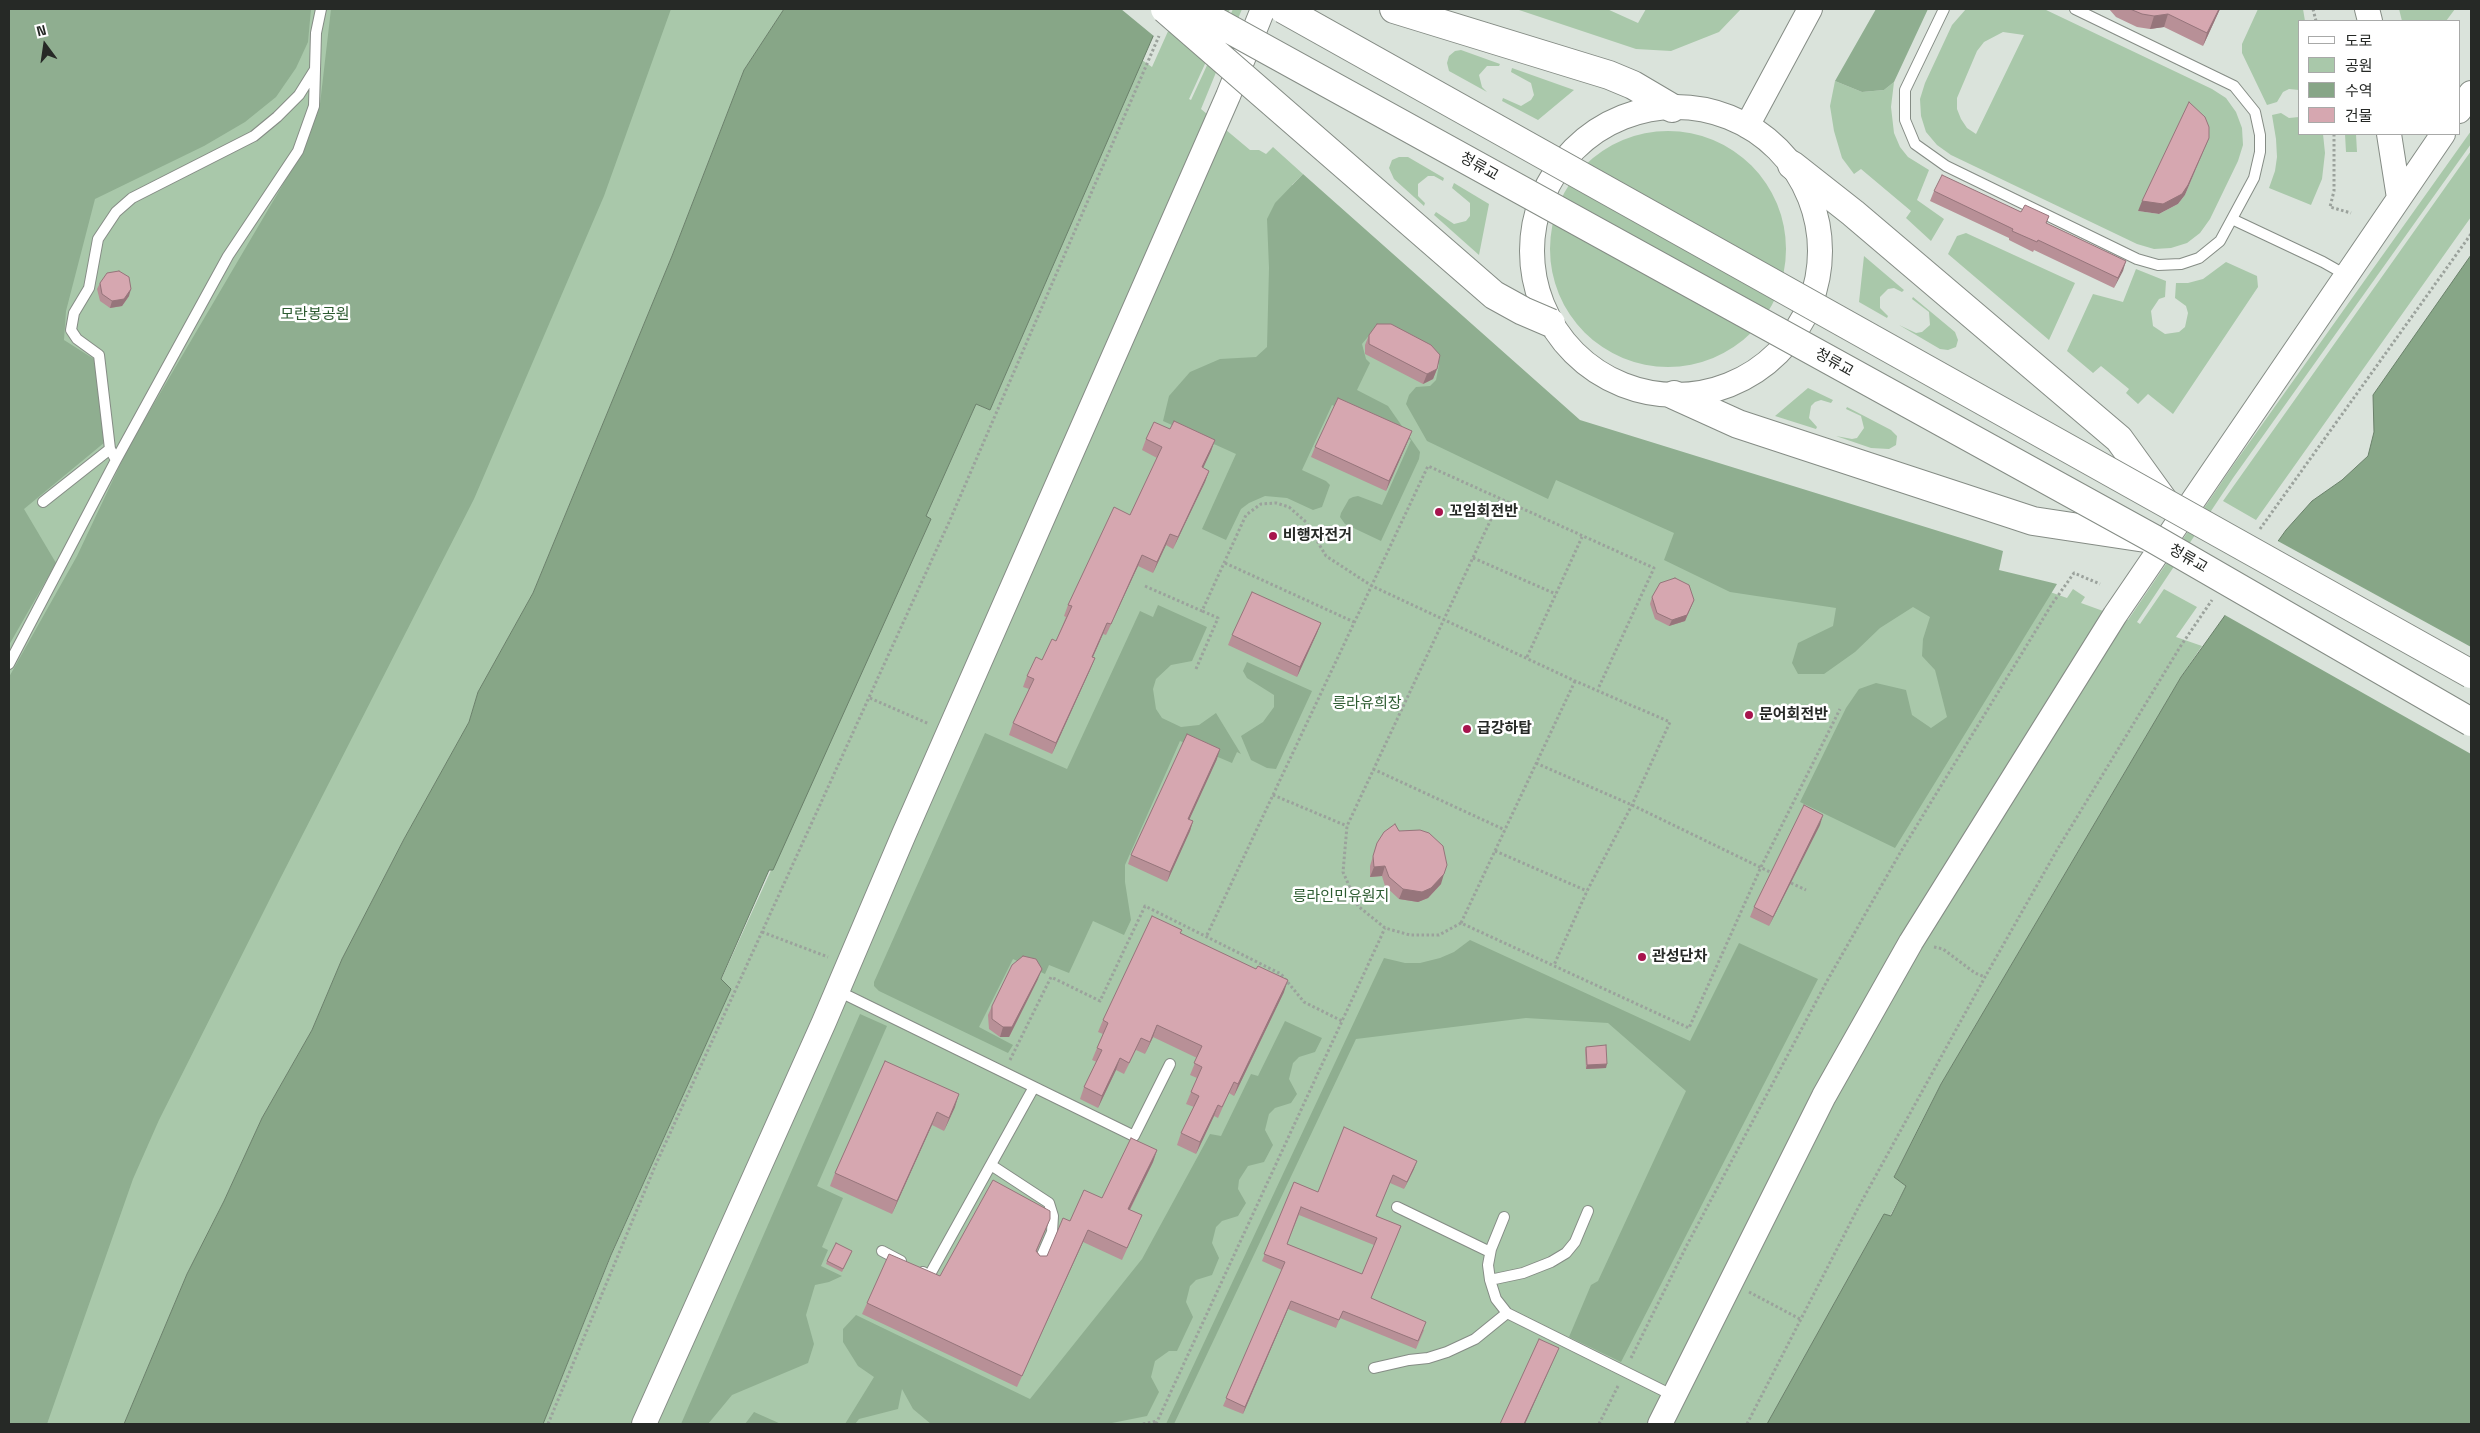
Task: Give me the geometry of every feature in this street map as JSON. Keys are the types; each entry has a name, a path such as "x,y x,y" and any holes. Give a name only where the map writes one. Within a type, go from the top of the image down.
{"main road":[{"name":"청류교","path":"1193,9 2154,539 2471,722"},
{"path":"1283,9 2471,674"},
{"path":"1394,9 1609,75 1633,85 1672,108"},
{"path":"1163,20 1494,295 1523,311 1551,323"},
{"path":"1792,165 1853,213 2119,439 2163,500"},
{"path":"1674,395 1738,424 2033,521 2154,539"}],"street":[{"path":"644,1424 838,991 904,834 1228,96 1263,9"},
{"path":"1748,126 1810,9"},
{"path":"2460,110 2471,93"},
{"path":"1672,108 1717,113 1748,126 1767,140 1792,165 1812,203 1819,231 1819,275 1805,316 1779,352 1744,378 1717,389 1674,395 1644,392 1603,375 1568,347 1551,323 1536,284 1532,249 1535,221 1550,182 1576,148 1598,131 1629,115 1672,108"},
{"path":"2389,135 2399,198"},
{"path":"1660,1424 1824,1096 1911,942 2115,616 2442,135"}],"lane":[{"path":"9,664 116,460 228,256 298,151 314,106 316,33 321,9"},
{"path":"1944,9 1910,76 1904,103 1905,120 1915,144 1946,166 2137,259 2158,265 2180,264 2199,258 2220,241 2234,220 2254,178 2260,152 2260,135 2255,112 2234,86 2075,9"},
{"path":"116,460 110,449 99,355 77,339 71,330 74,313 89,288 98,239 116,212 132,198 254,136 277,117 299,94 316,69"},
{"path":"2234,220 2323,262 2346,275"},
{"path":"43,502 110,449"},
{"path":"838,991 1134,1136 1170,1064"},
{"path":"882,1251 930,1276 1034,1087"},
{"path":"991,1165 1049,1203 1053,1216 1052,1232 1039,1262"},
{"path":"1396,1206 1490,1252"},
{"path":"1490,1280 1523,1273 1566,1254 1576,1242 1588,1211"},
{"path":"1504,1217 1490,1252 1488,1265 1496,1299 1507,1313 1674,1396"},
{"path":"1374,1368 1428,1358 1447,1352 1474,1339 1507,1313"}],"path":[{"path":"548,1424 656,1164 950,520 1163,20"},
{"path":"2334,135 2334,191 2330,207 2351,213"},
{"path":"2288,489 2471,234"},
{"path":"1207,935 1428,466 1654,568 1598,690"},
{"path":"1500,500 1347,826 1343,872 1358,906 1386,928 1410,936 1439,935 1461,923 1574,680"},
{"path":"1202,611 1246,515 1261,504 1276,503 1289,508 1306,522 1326,556 1372,586 1574,680 1670,722 1632,805 1587,891 1554,965"},
{"path":"1527,657 1582,537"},
{"path":"1473,558 1556,594"},
{"path":"1225,563 1354,622"},
{"path":"1599,1424 1687,1245 1827,981 1900,853 2052,604 2074,573 2100,584"},
{"path":"1145,586 1218,618 1196,669"},
{"path":"1747,1424 1858,1208 1985,977 2057,850 2180,647"},
{"path":"870,698 928,724"},
{"path":"1461,923 1688,1028 1761,868 1840,709"},
{"path":"1536,763 1632,805 1772,873"},
{"path":"1373,769 1505,830"},
{"path":"1273,795 1347,826"},
{"path":"1495,851 1587,891"},
{"path":"1791,883 1806,890"},
{"path":"1002,1056 1010,1060 1051,977 1100,1001 1146,906 1207,935 1281,974 1304,1002 1342,1021"},
{"path":"1143,1424 1157,1423 1386,928"},
{"path":"762,932 824,956"},
{"path":"1943,949 1975,973 1985,977"},
{"path":"1760,1297 1800,1319"}],"green space":[{"name":"모란봉공원","path":"9,9 784,9 744,70 672,256 533,593 478,692 469,722 404,839 342,959 312,1030 262,1118 224,1201 187,1274 124,1424 9,1424"},
{"path":"9,9 311,9 308,42 296,68 276,97 245,122 204,146 95,199 66,311 64,340 94,359 105,442 24,509 56,563 9,645"},
{"path":"331,9 671,9 604,196 474,499 159,1120 133,1179 47,1424 9,1424 9,677 77,556 129,446 302,152 320,104"},
{"name":"릉라인민유원지","path":"1178,9 1230,9 1189,99 1191,100 1233,9 1242,9 1201,109 1250,150 1259,150 1266,154 1273,147 1303,174 1292,185 1571,422 2067,598 2073,589 2085,597 2081,603 2128,620 2234,464 2471,131 2471,144 2233,478 2137,622 2140,624 2164,589 2197,607 2176,637 2202,646 2181,677 1941,1084 1894,1176 1906,1186 1890,1216 1884,1214 1767,1424 543,1424 611,1256 731,989 721,980 931,519 925,517 976,404 990,410 1142,60 1152,67"},
{"path":"1516,9 1607,9 1638,23 1646,9 1741,9 1719,32 1671,51 1636,49"},
{"path":"1876,9 1928,9 1894,82 1884,90 1862,92 1835,81"},
{"path":"1966,9 2044,9 2212,89 2226,98 2236,112 2242,128 2243,145 2238,161 2210,219 2200,233 2187,243 2171,248 2154,249 2137,244 1951,155 1937,145 1926,132 1921,116 1920,99 1925,83 1952,25","holes":["2003,32 2024,35 1976,134 1967,128 1961,119 1957,109 1957,98 1977,51 1984,42","2205,147 2185,195 2178,204 2159,214 2138,211"]},
{"path":"2258,9 2303,9 2305,20 2298,20 2298,90 2289,89 2283,92 2277,102 2267,105 2242,53 2242,44"},
{"path":"2399,9 2455,9 2447,20 2402,20"},
{"path":"1461,50 1500,64 1499,66 1487,66 1479,75 1482,87 1487,92 1449,71 1447,63 1449,56 1455,51"},
{"path":"1512,68 1574,90 1538,120 1502,101 1503,98 1521,106 1531,100 1534,95 1531,83 1511,72"},
{"path":"1835,81 1862,92 1884,90 1894,82 1891,107 1894,133 1900,147 1908,157 1929,170 1917,200 1944,219 1931,241 1906,218 1911,211 1861,169 1854,174 1842,158 1834,131 1830,106"},
{"path":"2281,113 2289,118 2298,117 2298,135 2323,135 2325,153 2322,179 2311,205 2269,188 2275,171 2277,157 2272,115"},
{"path":"1656,131 1680,131 1724,144 1752,165 1773,193 1784,226 1786,249 1784,272 1773,305 1752,333 1724,354 1702,362 1680,367 1656,367 1612,354 1593,341 1576,324 1563,305 1555,283 1550,261 1550,237 1563,193 1576,174 1593,157 1612,144 1634,136"},
{"path":"2345,135 2356,135 2357,152 2346,152"},
{"path":"2471,151 2471,217 2256,520 2223,501"},
{"path":"1399,157 1408,157 1444,178 1443,181 1434,176 1428,176 1418,184 1418,196 1425,203 1424,206 1394,179 1389,168 1392,160"},
{"path":"1303,174 1580,420 2003,551 1999,570 2057,584 1895,848 1800,802 1846,708 1859,689 1876,683 1906,690 1912,715 1931,728 1947,717 1935,670 1922,656 1923,639 1930,617 1913,607 1880,628 1855,652 1824,674 1798,674 1792,663 1798,643 1833,626 1836,608 1730,592 1664,560 1674,533 1556,480 1548,499 1427,441 1406,404 1409,395 1416,387 1430,386 1436,380 1439,365 1435,357 1372,332 1362,344 1366,359 1370,363 1357,390 1388,406 1420,452 1419,459 1381,541 1345,524 1340,517 1341,513 1349,499 1358,496 1382,505 1411,440 1332,405 1302,470 1326,481 1330,485 1322,507 1313,510 1287,498 1265,496 1241,509 1226,540 1202,529 1236,454 1163,421 1169,396 1190,372 1220,359 1256,357 1267,347 1269,268 1267,219 1275,203"},
{"path":"1454,183 1489,204 1479,255 1434,215 1436,212 1454,224 1466,221 1470,216 1470,203 1452,188"},
{"path":"1966,233 2075,283 2049,340 1948,254 1957,236"},
{"path":"1864,256 1904,290 1902,292 1894,288 1888,289 1880,297 1880,308 1888,316 1887,318 1859,302"},
{"path":"2226,262 2257,276 2258,287 2173,414 2148,394 2138,404 2126,393 2129,389 2101,366 2093,373 2067,351 2093,294 2123,302 2136,269 2166,281 2165,297 2159,299 2151,311 2153,326 2165,334 2179,332 2185,327 2188,313 2186,306 2175,298 2176,283 2188,283 2203,279"},
{"path":"1913,297 1955,332 1958,340 1956,347 1948,350 1940,349 1899,325 1916,333 1922,332 1930,325 1929,312 1912,299"},
{"path":"1808,388 1833,400 1831,403 1821,400 1811,406 1809,418 1817,427 1816,429 1775,416"},
{"path":"1847,407 1891,430 1897,436 1896,445 1889,449 1871,448 1836,436 1857,438 1864,428 1861,416 1846,409"},
{"path":"1158,605 1207,627 1192,661 1171,665 1156,679 1153,689 1156,709 1162,718 1181,727 1199,725 1216,713 1241,754 1237,752 1232,763 1180,741 1125,865 1125,882 1131,920 1124,935 1093,921 1069,973 1049,965 1045,974 1013,959 979,1027 1013,1045 1008,1053 879,991 874,986 874,982 985,733 1067,769 1140,611 1153,617"},
{"path":"1247,662 1312,691 1276,769 1267,768 1251,760 1241,736 1263,722 1274,707 1274,695 1247,678 1243,671"},
{"path":"1470,940 1690,1041 1739,943 1818,979 1621,1362 1569,1337 1591,1285 1598,1281 1686,1091 1608,1023 1526,1018 1356,1039 1174,1424 1166,1424 1384,958 1405,963 1420,963 1454,952"},
{"path":"860,1014 887,1026 817,1186 843,1198 822,1247 828,1250 821,1266 842,1276 829,1282 815,1285 806,1315 814,1344 808,1363 732,1395 708,1424 681,1424"},
{"path":"1285,1021 1322,1038 1315,1052 1299,1057 1293,1063 1289,1079 1297,1094 1291,1103 1275,1108 1269,1114 1265,1130 1273,1145 1264,1162 1248,1166 1239,1180 1238,1189 1246,1203 1238,1216 1222,1221 1216,1227 1212,1243 1219,1258 1212,1275 1196,1280 1190,1286 1186,1302 1193,1317 1177,1351 1169,1351 1155,1361 1151,1377 1159,1392 1147,1416 1107,1424 931,1424 913,1409 902,1389 898,1409 859,1419 855,1424 845,1424 874,1377 858,1366 843,1342 843,1329 856,1315 1030,1399 1142,1259 1210,1134 1221,1136 1251,1074 1258,1076"},
{"path":"754,1412 781,1424 745,1424"}],"water":[{"path":"784,9 1165,9 990,410 976,404 926,516 931,519 773,870 769,870 721,979 731,989 611,1255 543,1424 124,1424 187,1274 224,1201 262,1118 312,1030 342,959 404,839 469,722 478,692 533,593 672,256 744,70"},
{"path":"2471,255 2471,1424 1767,1424 1884,1214 1891,1216 1906,1186 1894,1177 1941,1084 2181,677 2286,530 2312,501 2342,480 2368,456 2374,432 2373,395"}],"pier":[{"path":"1121,9 1168,9 1155,37"},
{"path":"2276,540 2471,647 2471,754 2223,614"}],"building":[{"path":"2130,9 2219,9 2207,33 2168,14 2154,16"},
{"path":"2189,102 2205,117 2209,127 2209,138 2188,185 2182,194 2163,204 2142,201"},
{"path":"1942,175 2021,212 2025,205 2049,216 2046,223 2126,261 2118,278 2038,240 2037,242 2012,231 2013,229 1934,191"},
{"path":"119,271 129,277 131,289 124,299 112,301 102,294 100,283 107,273"},
{"path":"1377,324 1391,324 1431,345 1440,355 1437,369 1427,374 1369,344 1369,335"},
{"path":"1338,398 1412,431 1389,481 1315,447"},
{"path":"1174,421 1215,440 1202,467 1209,471 1178,537 1170,534 1157,562 1142,555 1111,624 1107,623 1092,657 1095,658 1056,743 1013,723 1034,679 1027,676 1036,657 1042,660 1052,639 1056,641 1072,606 1068,605 1114,507 1130,515 1162,447 1146,439 1154,422 1170,429"},
{"path":"1675,578 1689,585 1694,600 1687,615 1672,620 1657,613 1652,597 1660,583"},
{"path":"1252,592 1321,623 1300,667 1232,635"},
{"path":"1187,734 1220,749 1188,819 1193,821 1170,872 1131,855"},
{"path":"1804,805 1823,815 1773,917 1754,907"},
{"path":"1395,824 1399,831 1420,830 1429,833 1443,846 1447,865 1444,874 1431,888 1422,892 1403,889 1389,877 1385,866 1374,867 1373,856 1377,843 1384,832"},
{"path":"1152,916 1182,930 1180,933 1256,969 1258,966 1288,980 1238,1084 1234,1082 1222,1107 1218,1105 1200,1142 1181,1133 1199,1096 1191,1092 1202,1067 1194,1063 1202,1046 1157,1025 1150,1042 1141,1038 1129,1063 1120,1058 1102,1096 1084,1087 1102,1050 1097,1048 1108,1023 1103,1020"},
{"path":"1023,956 1036,959 1042,969 1012,1027 1003,1027 992,1019 992,1006 1012,965"},
{"path":"1606,1045 1607,1064 1587,1065 1586,1047"},
{"path":"885,1061 959,1094 949,1118 937,1112 897,1201 835,1173"},
{"path":"1344,1127 1417,1161 1407,1182 1393,1175 1376,1216 1401,1226 1371,1298 1426,1322 1418,1341 1343,1311 1339,1320 1291,1301 1245,1407 1226,1398 1285,1262 1264,1254 1294,1182 1318,1192","holes":["1301,1207 1377,1238 1362,1274 1287,1244"]},
{"path":"1131,1138 1157,1150 1128,1209 1142,1215 1127,1248 1088,1230 1022,1376 867,1303 889,1254 940,1276 993,1180 1050,1211 1050,1219 1036,1251 1040,1256 1047,1256 1063,1218 1070,1221 1084,1190 1102,1198"},
{"path":"836,1243 852,1251 843,1269 827,1261"},
{"path":"1539,1339 1559,1348 1524,1424 1500,1424"}],"place":[{"name":"꼬임회전반","path":"1439,512"},
{"name":"비행자전거","path":"1273,536"},
{"name":"문어회전반","path":"1749,715"},
{"name":"급강하탑","path":"1467,729"},
{"name":"관성단차","path":"1642,957"}],"park label":[{"name":"릉라유희장","path":"1367,704"}]}
